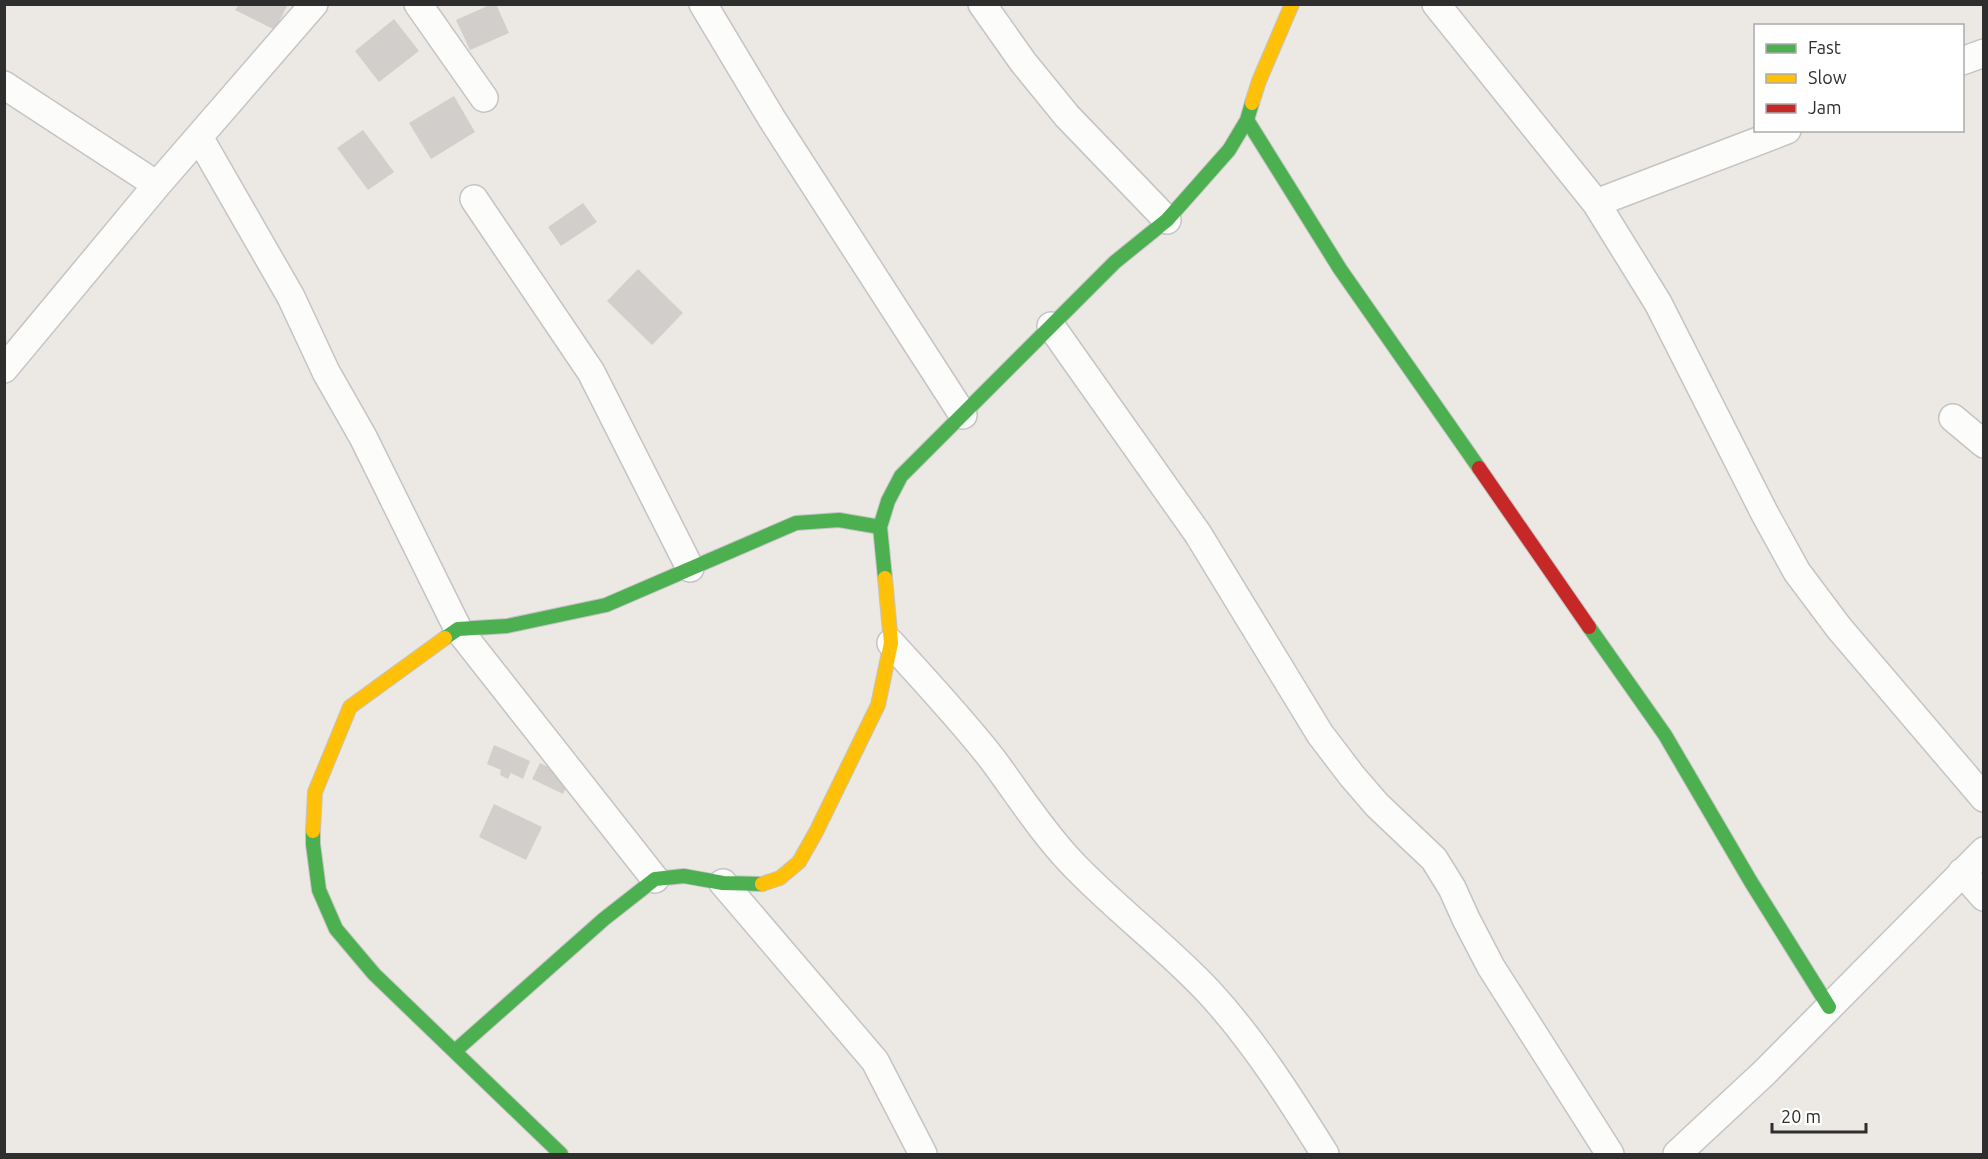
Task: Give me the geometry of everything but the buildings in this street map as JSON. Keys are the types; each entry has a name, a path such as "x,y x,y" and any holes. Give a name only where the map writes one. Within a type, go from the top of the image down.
{"street":[{"path":"4,369 157,186 314,4"},
{"path":"418,4 484,98"},
{"path":"703,4 772,119 963,415"},
{"path":"982,4 1023,62 1067,116 1167,220"},
{"path":"455,1051 604,919 655,879 684,876 723,883 757,885 780,878 799,862 878,705 891,644 880,527 888,501 901,476 1115,262 1167,220 1229,150 1247,120 1258,81 1292,4"},
{"path":"1436,4 1596,203 1658,303 1765,514 1797,572 1839,628 1983,798"},
{"path":"1964,60 1983,53"},
{"path":"4,85 157,186"},
{"path":"1247,120 1347,279 1665,735 1751,882 1829,1007"},
{"path":"1596,203 1782,132"},
{"path":"199,137 291,297 326,372 363,437 458,629 655,879"},
{"path":"474,200 591,372 690,568"},
{"path":"1051,326 1198,534 1320,734 1377,805 1434,860 1452,888 1491,967 1610,1155"},
{"path":"1953,418 1983,444"},
{"path":"561,1155 374,974 336,929 319,890 313,844 315,792 350,707 458,629 507,626 606,605 796,523 839,520 880,527"},
{"path":"891,644 958,717 993,760 1050,839 1071,862 1209,992 1254,1045 1291,1099 1325,1155"},
{"path":"1677,1155 1764,1073 1983,851"},
{"path":"1962,873 1983,897"},
{"path":"723,883 875,1061 923,1155"}],"traffic: fast":[{"path":"885,578 880,527 888,501 901,476 1115,262 1167,220 1229,150 1247,120 1252,103"},
{"path":"1247,120 1340,269 1479,468"},
{"path":"445,638 458,629 507,626 606,605 796,523 839,520 880,527"},
{"path":"1589,627 1665,735 1751,882 1829,1007"},
{"path":"313,831 319,890 336,929 374,974 561,1154"},
{"path":"455,1051 604,919 655,879 684,876 723,883 762,884"}],"traffic: slow":[{"path":"1252,103 1292,4"},
{"path":"762,884 780,878 799,862 878,705 891,643 885,578"},
{"path":"313,831 315,792 350,707 445,638"}],"traffic: jam":[{"path":"1479,468 1589,627"}]}
